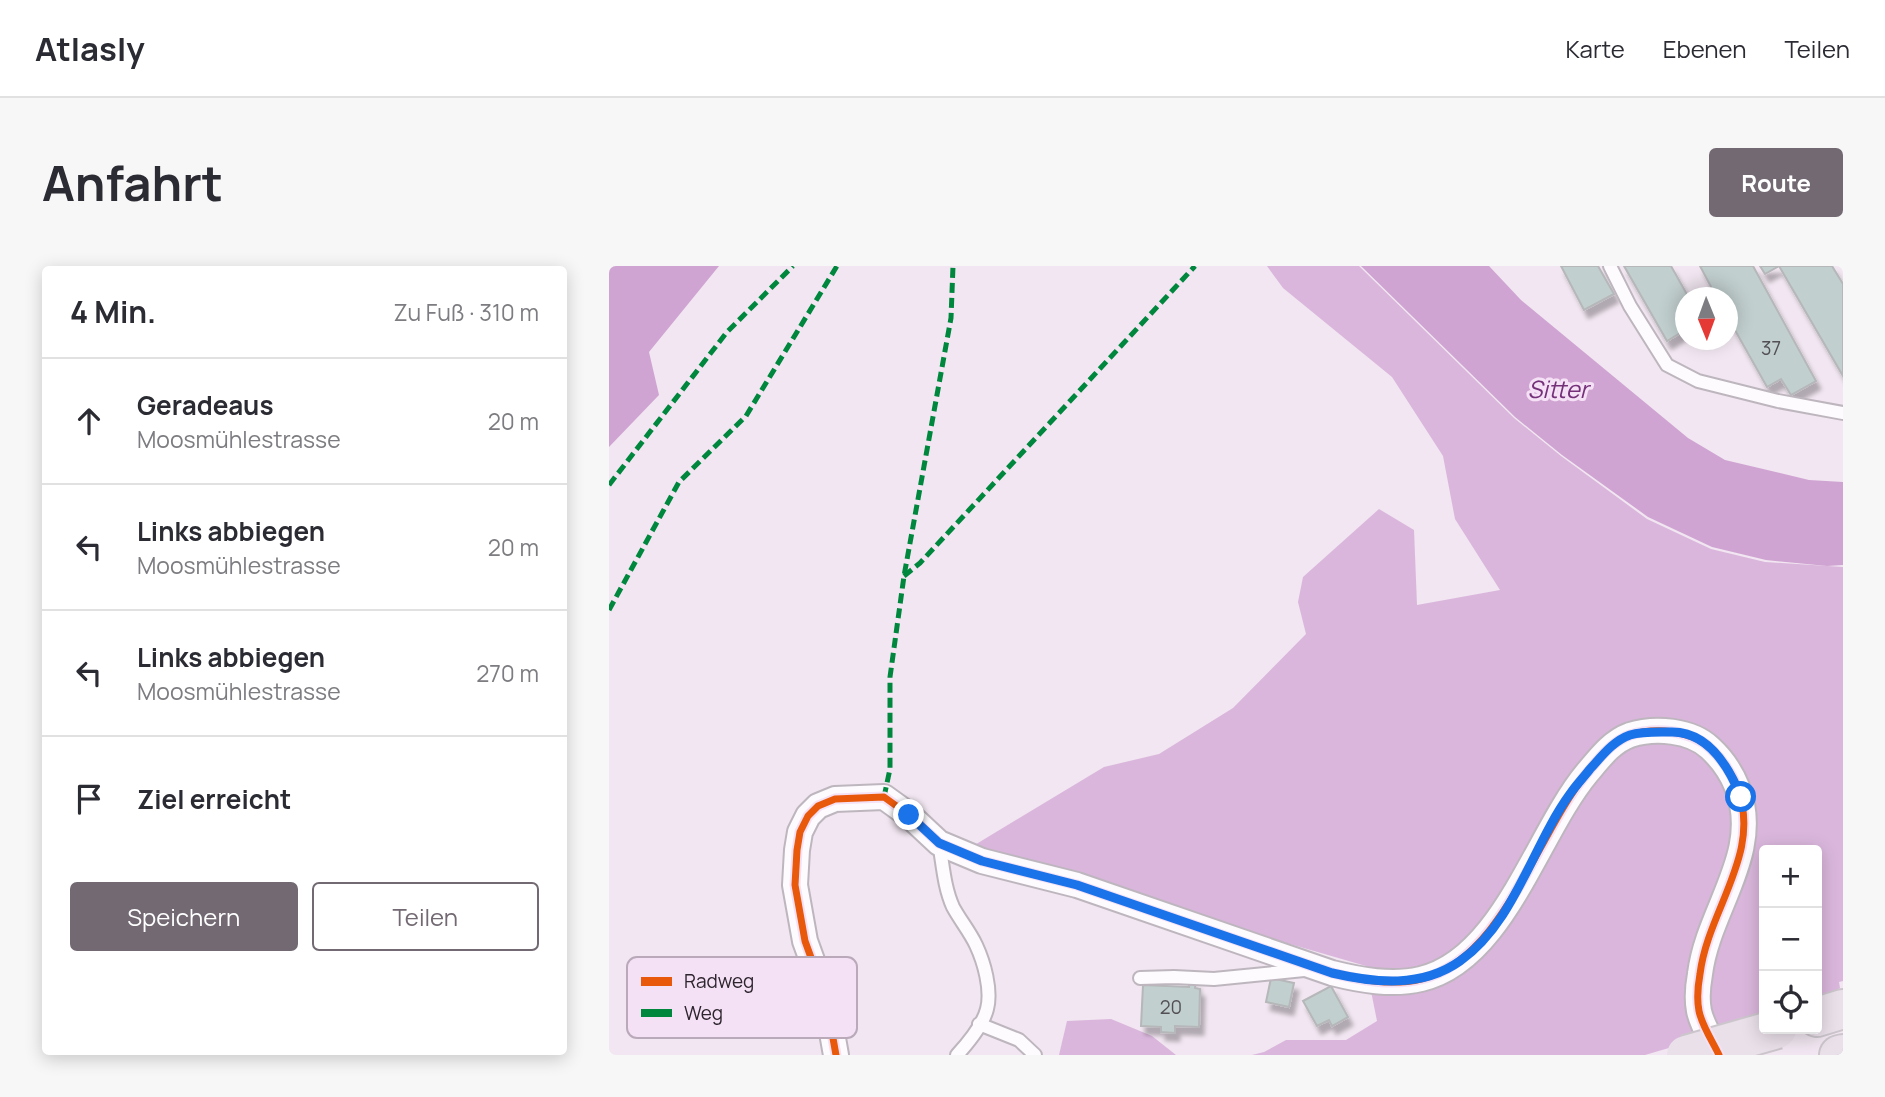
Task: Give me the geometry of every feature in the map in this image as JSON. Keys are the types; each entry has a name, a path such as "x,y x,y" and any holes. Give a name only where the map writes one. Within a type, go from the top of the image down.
{"highway":[{"path":"1686,1055 1760,1034"}],"street":[{"path":"811,957 805,941 795,885 800,832 818,806 835,799 857,796 884,797 909,815 939,843 982,861 1077,885 1332,973 1394,982 1423,979 1459,962 1482,940 1504,911 1569,795 1608,748 1630,735 1684,732 1698,737 1712,749 1731,773 1745,816 1745,841 1713,922 1703,953 1699,978 1699,1012 1719,1055"}],"lane":[{"path":"1610,266 1630,306 1667,365 1697,382 1843,413"},
{"path":"939,843 947,892 976,945 986,979 987,1009 957,1055"},
{"path":"1140,978 1213,979 1302,970 1332,973"},
{"path":"979,1024 1019,1040 1035,1055"}],"shaded area":[{"path":"1267,266 1359,266 1514,418 1647,519 1711,549 1765,562 1843,567 1843,981 1839,982 1840,988 1822,1000 1822,845 1759,845 1759,1021 1645,1055 1252,1055 1286,1040 1346,1040 1377,1021 1366,966 973,846 1104,767 1159,754 1233,708 1306,634 1298,602 1303,577 1379,509 1414,530 1417,605 1500,590 1455,519 1443,456 1392,377 1283,288"},
{"path":"1111,1019 1152,1036 1176,1055 1059,1055 1067,1021"}],"water":[{"path":"609,266 719,266 649,352 659,395 609,447"},
{"name":"Sitter","path":"1361,266 1489,266 1521,300 1688,438 1725,460 1809,480 1843,482 1843,565 1766,560 1712,547 1648,517 1562,455 1515,417"}],"building":[{"path":"1561,266 1598,266 1614,294 1584,310"},
{"path":"1624,266 1671,266 1683,287 1675,287 1675,336 1667,341"},
{"path":"1700,266 1753,266 1816,381 1791,395 1781,379 1767,387 1738,336 1738,287 1711,287"},
{"path":"1760,266 1779,266 1765,274"},
{"path":"1779,266 1832,266 1843,284 1843,376"},
{"path":"1271,978 1294,983 1289,1007 1266,1002"},
{"path":"1189,981 1196,982 1195,988 1200,989 1199,1027 1175,1026 1175,1033 1161,1032 1161,1027 1141,1026 1143,985 1189,987"},
{"path":"1331,986 1348,1017 1332,1026 1329,1020 1317,1026 1303,1001"}],"marked path":[{"path":"609,485 727,332 793,266"},
{"path":"609,610 679,482 746,416 837,266"},
{"path":"884,797 890,769 890,677 904,576 951,318 953,266"},
{"path":"904,576 920,563 1195,266"}],"cycle path":[{"path":"811,957 805,941 795,885 800,832 808,816 818,806 835,799 884,797 909,815 939,843 982,861 1077,885 1332,973 1387,982 1421,979 1450,967 1474,947 1496,921 1569,798 1611,746 1630,735 1650,731 1672,732 1693,737 1714,752 1735,781 1743,811 1739,858 1705,950 1699,983 1700,1017 1719,1055"},
{"path":"833,1038 836,1055"}],"route":[{"path":"909,815 939,843 982,861 1077,885 1332,973 1394,982 1423,979 1459,962 1482,940 1504,911 1569,795 1608,748 1630,735 1684,732 1698,737 1712,749 1731,773 1741,797"}]}
